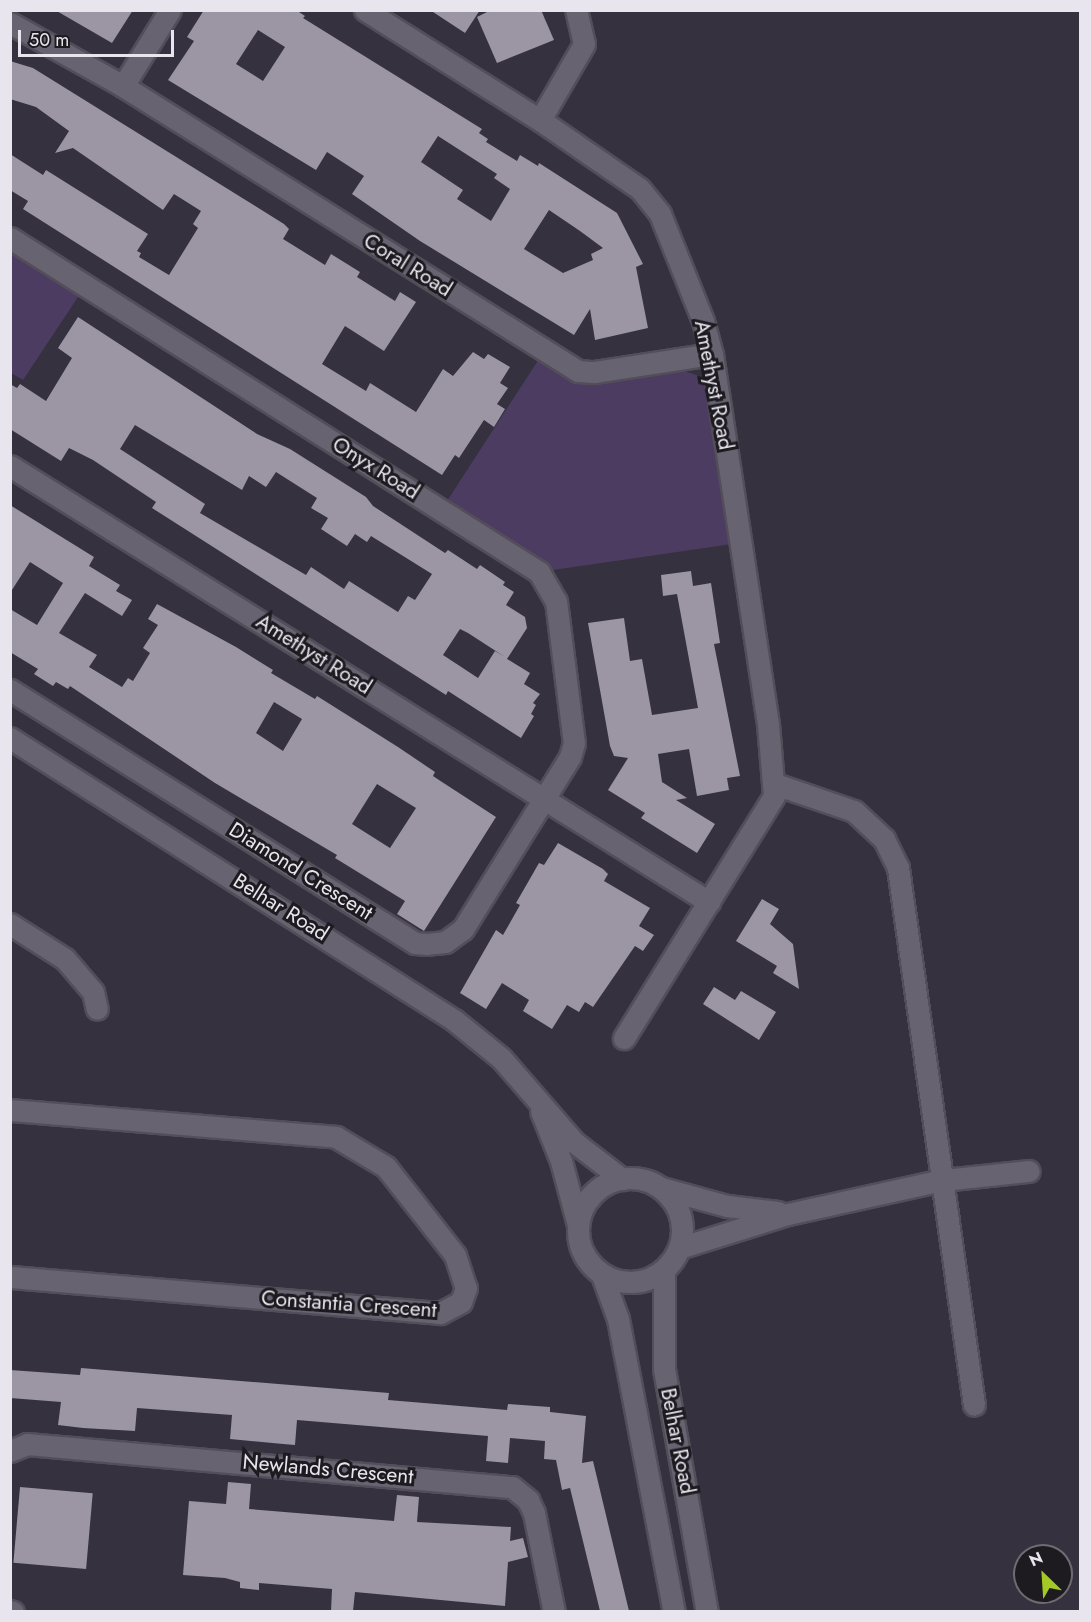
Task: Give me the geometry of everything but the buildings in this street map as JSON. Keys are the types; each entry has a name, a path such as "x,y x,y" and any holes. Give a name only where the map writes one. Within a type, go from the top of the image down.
{"street":[{"path":"123,86 170,10"},
{"name":"Amethyst Road","path":"365,10 540,120 630,180 660,214 696,303 712,354 775,784 771,805 624,1038"},
{"path":"540,120 584,44 576,10"},
{"name":"Coral Road","path":"10,23 123,86 578,371 594,372 712,354"},
{"name":"Onyx Road","path":"10,238 539,572 556,601 574,735 570,757 545,798"},
{"name":"Amethyst Road","path":"10,466 709,902"},
{"name":"Diamond Crescent","path":"10,690 415,943 445,942 459,933 545,798"},
{"name":"Belhar Road","path":"10,738 454,1020 501,1058 574,1142 622,1179"},
{"path":"775,784 854,811 884,839 898,868 974,1405"},
{"path":"10,924 65,959 93,992 97,1009"},
{"name":"Belhar Road","path":"535,1096 561,1161 578,1225"},
{"name":"Constantia Crescent","path":"10,1110 336,1137 386,1167 455,1255 466,1288 461,1302 440,1313 10,1277"},
{"path":"679,1248 788,1214 943,1180 1029,1171"},
{"path":"661,1188 680,1215 679,1248 664,1270 644,1281 622,1282 602,1275 585,1258 578,1225 588,1200 603,1186 622,1179 642,1180 661,1188 727,1206 788,1214"},
{"name":"Belhar Road","path":"664,1270 664,1369 707,1611"},
{"name":"Belhar Road","path":"602,1275 618,1319 674,1611"},
{"name":"Newlands Crescent","path":"10,1451 27,1444 512,1487 528,1500 534,1513 554,1611"}],"shaded area":[{"path":"10,250 80,294 23,380 11,373"},
{"path":"539,359 571,378 679,369 699,376 708,389 732,544 553,570 447,501"}]}
